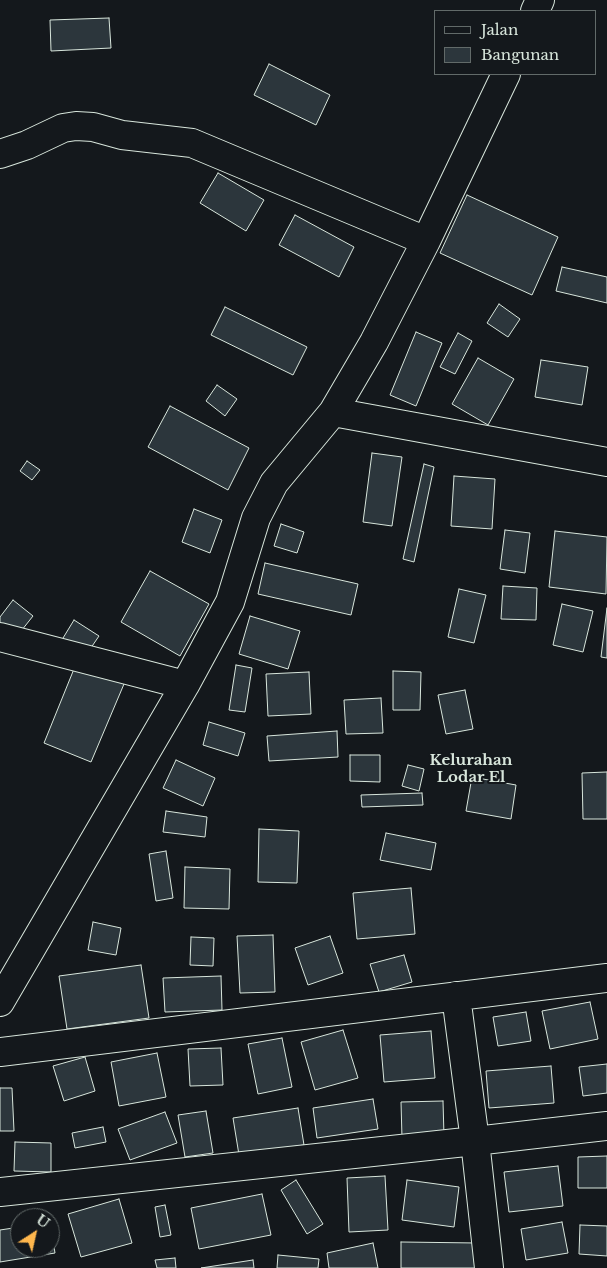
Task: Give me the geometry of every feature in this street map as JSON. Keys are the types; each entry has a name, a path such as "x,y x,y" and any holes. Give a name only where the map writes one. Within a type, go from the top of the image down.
{"street":[{"path":"0,1002 185,685 230,602 256,518 274,483 333,412 374,342 426,242 506,75"},
{"path":"0,154 27,145 57,130 76,126 93,127 122,135 192,143 426,242"},
{"path":"333,412 607,462"},
{"path":"0,637 185,685"},
{"path":"0,1052 607,978"},
{"path":"456,996 489,1268"},
{"path":"0,1192 607,1126"}],"building":[{"path":"109,18 111,48 51,51 50,20"},
{"path":"269,64 330,95 316,125 254,95"},
{"path":"218,173 264,200 246,231 200,203"},
{"path":"467,195 558,237 532,295 440,253"},
{"path":"295,215 354,247 339,277 279,245"},
{"path":"562,267 607,277 607,303 556,291"},
{"path":"499,304 520,319 508,337 487,323"},
{"path":"225,307 307,347 293,375 211,335"},
{"path":"416,332 442,343 416,406 390,395"},
{"path":"458,333 472,341 455,374 440,367"},
{"path":"478,358 514,379 488,425 452,404"},
{"path":"541,360 588,367 582,405 535,397"},
{"path":"217,385 237,399 225,416 206,401"},
{"path":"170,406 249,448 228,490 148,447"},
{"path":"372,453 402,457 392,526 363,522"},
{"path":"27,461 40,470 32,480 20,471"},
{"path":"424,464 434,467 414,562 403,559"},
{"path":"454,476 495,479 492,529 451,526"},
{"path":"194,509 222,520 210,553 182,542"},
{"path":"281,524 304,532 297,553 274,546"},
{"path":"505,530 530,533 525,573 500,569"},
{"path":"555,531 607,537 606,594 549,587"},
{"path":"265,563 358,584 351,615 258,594"},
{"path":"150,571 209,604 180,656 121,622"},
{"path":"503,586 537,588 536,620 501,619"},
{"path":"459,589 486,595 474,643 448,637"},
{"path":"13,600 33,616 14,640 0,630 0,617"},
{"path":"562,604 593,611 583,652 553,645"},
{"path":"607,608 607,658 601,657"},
{"path":"250,616 300,631 288,669 239,654"},
{"path":"74,620 99,636 84,658 60,643"},
{"path":"76,664 124,684 91,762 44,743"},
{"path":"236,665 252,668 245,712 229,710"},
{"path":"393,671 421,672 420,710 393,710"},
{"path":"309,672 311,714 268,716 266,674"},
{"path":"465,690 473,729 446,734 438,695"},
{"path":"381,698 383,733 346,734 344,700"},
{"path":"209,722 245,733 238,756 203,745"},
{"path":"337,731 338,757 269,761 267,736"},
{"path":"350,755 380,755 380,782 350,781"},
{"path":"176,760 215,778 203,806 163,788"},
{"path":"408,765 424,769 419,791 402,786"},
{"path":"607,772 607,819 583,819 582,773"},
{"path":"472,777 516,785 511,819 466,811"},
{"path":"422,793 423,805 362,807 361,795"},
{"path":"166,811 207,817 205,837 163,832"},
{"path":"259,829 299,831 297,883 258,882"},
{"path":"386,833 436,843 431,870 380,860"},
{"path":"166,851 173,898 156,901 149,854"},
{"path":"185,867 230,869 229,909 184,908"},
{"path":"411,888 415,934 357,939 353,893"},
{"path":"93,922 121,928 116,955 88,950"},
{"path":"273,935 275,992 240,993 237,936"},
{"path":"330,936 343,973 308,985 295,948"},
{"path":"191,937 214,938 213,966 190,965"},
{"path":"404,955 412,982 379,992 370,964"},
{"path":"141,965 149,1018 67,1029 59,976"},
{"path":"221,976 222,1010 165,1012 163,978"},
{"path":"590,1002 598,1039 550,1049 542,1011"},
{"path":"526,1012 531,1041 498,1046 493,1017"},
{"path":"343,1030 358,1078 315,1090 301,1042"},
{"path":"431,1031 435,1078 384,1082 380,1035"},
{"path":"282,1038 292,1087 258,1094 248,1044"},
{"path":"221,1048 223,1085 190,1086 188,1049"},
{"path":"157,1053 166,1097 119,1106 111,1062"},
{"path":"85,1057 95,1091 64,1101 53,1066"},
{"path":"607,1064 607,1093 583,1096 579,1067"},
{"path":"551,1066 554,1103 489,1108 486,1071"},
{"path":"0,1088 12,1088 14,1131 0,1131"},
{"path":"373,1099 378,1129 317,1138 313,1108"},
{"path":"443,1101 444,1136 402,1138 401,1102"},
{"path":"298,1108 304,1145 239,1155 233,1118"},
{"path":"206,1111 213,1153 185,1157 178,1115"},
{"path":"165,1112 177,1143 130,1160 118,1129"},
{"path":"103,1127 106,1142 75,1148 72,1133"},
{"path":"15,1142 51,1143 51,1172 14,1171"},
{"path":"607,1156 607,1188 578,1188 578,1157"},
{"path":"558,1166 563,1206 509,1212 504,1172"},
{"path":"385,1176 388,1230 349,1232 347,1178"},
{"path":"296,1180 323,1224 307,1234 281,1190"},
{"path":"407,1180 459,1187 454,1227 402,1220"},
{"path":"262,1194 271,1235 199,1249 191,1208"},
{"path":"119,1199 132,1243 81,1257 68,1214"},
{"path":"165,1205 171,1235 160,1237 155,1207"},
{"path":"562,1222 568,1253 526,1260 521,1229"},
{"path":"580,1225 607,1226 607,1256 579,1254"},
{"path":"10,1228 10,1258 24,1258 0,1262 0,1230"},
{"path":"401,1242 477,1243 477,1268 401,1268"},
{"path":"373,1243 378,1268 329,1268 327,1253"},
{"path":"278,1255 319,1259 318,1268 277,1268"},
{"path":"175,1258 176,1268 157,1268 155,1260"},
{"path":"253,1260 254,1268 201,1268"}],"district":[{"name":"Kelurahan Lodar El","path":"471,770"}]}
